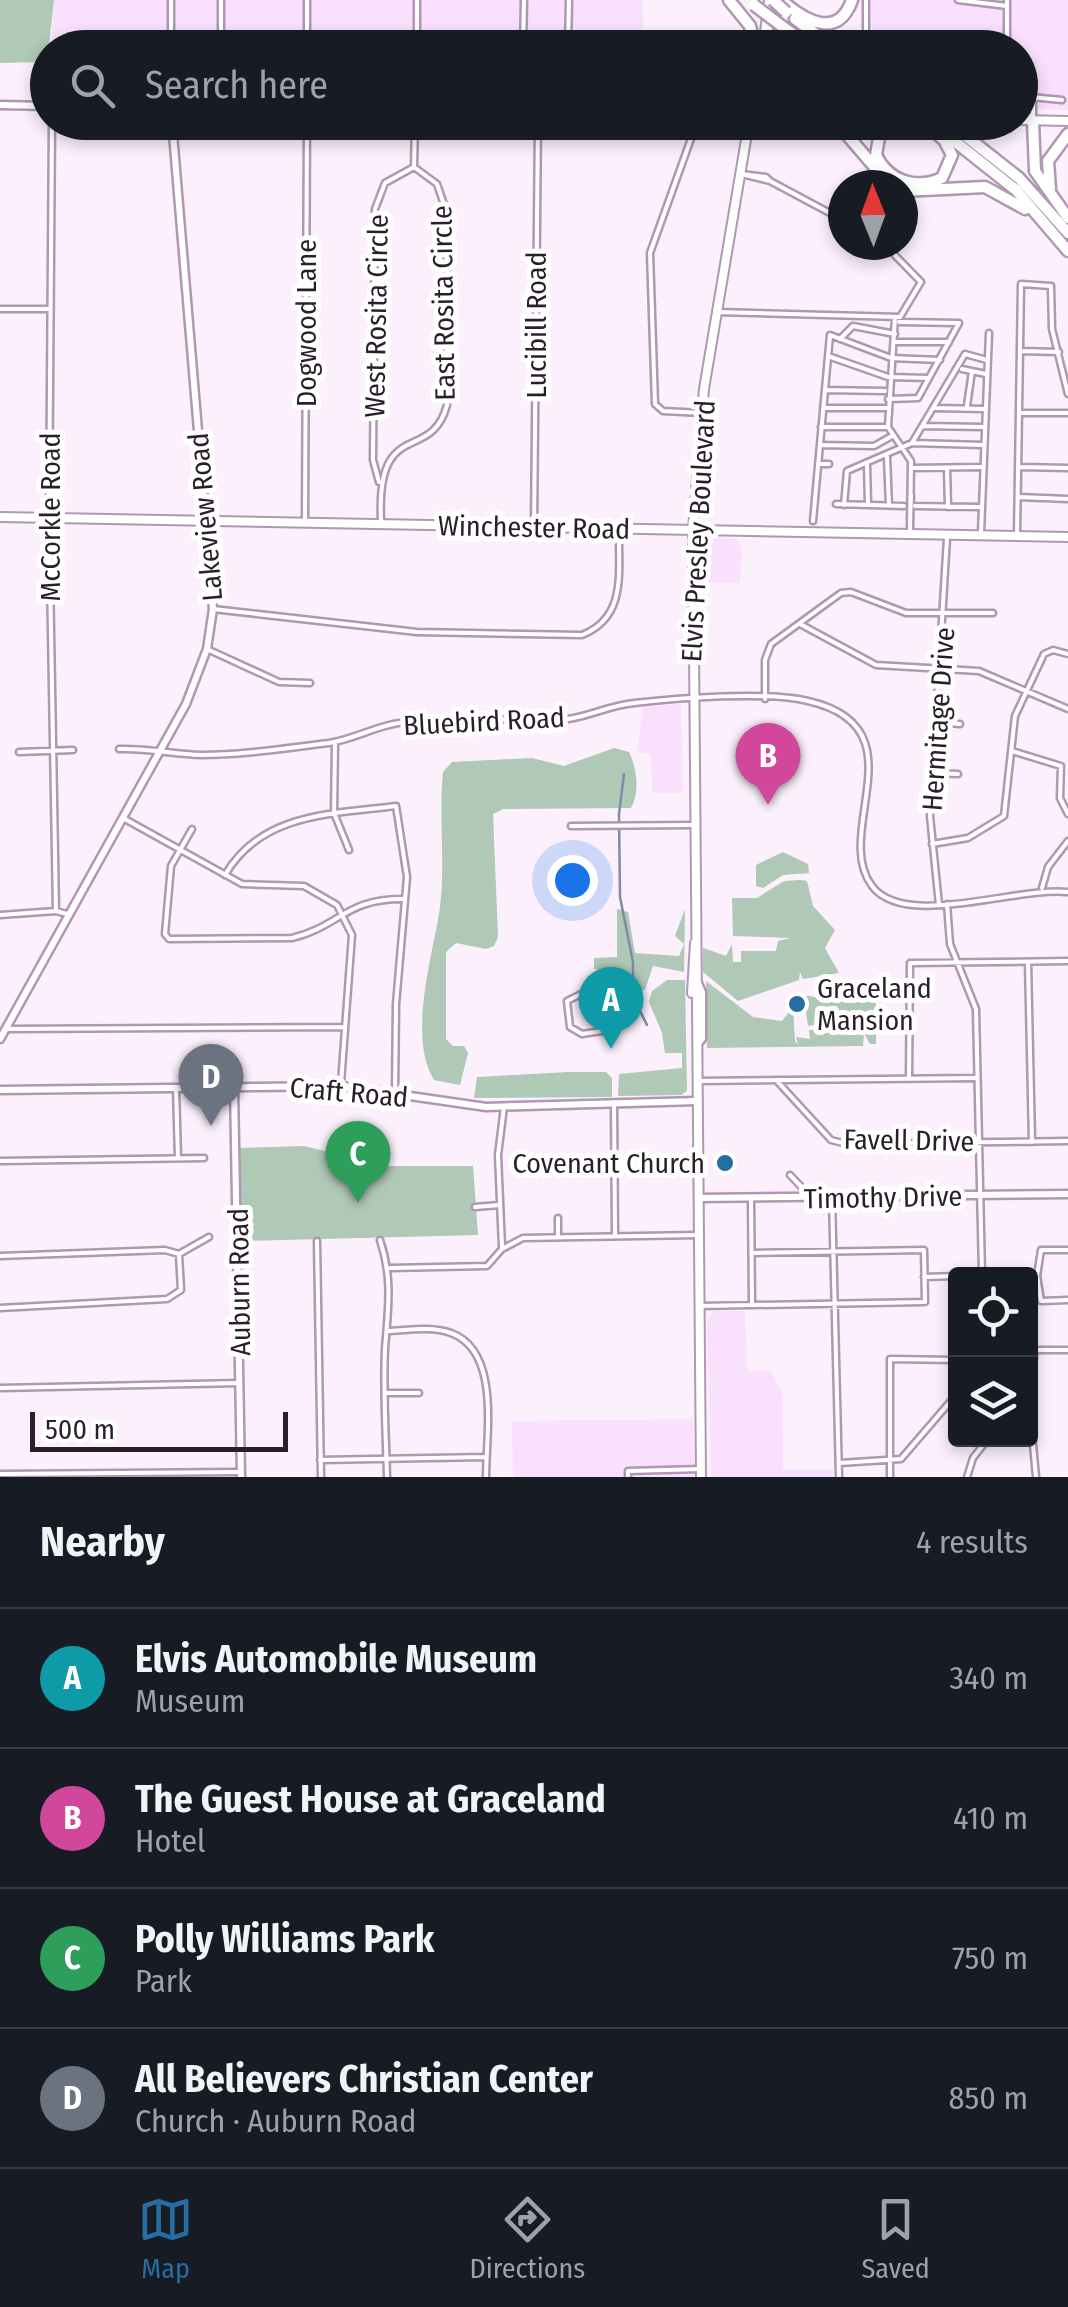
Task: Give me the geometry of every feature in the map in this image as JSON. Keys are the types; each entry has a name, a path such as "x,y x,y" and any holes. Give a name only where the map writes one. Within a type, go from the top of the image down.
{"highway":[{"path":"729,0 750,30"},
{"path":"777,3 806,20 827,24 845,16 852,0"},
{"path":"751,2 786,30"},
{"path":"777,3 812,30"},
{"path":"1058,203 1048,185 1047,166 1054,149 1068,134"},
{"path":"852,140 877,170"},
{"path":"861,140 868,159"},
{"path":"879,140 876,155 888,172 911,183 931,182 948,171 950,150 944,140"},
{"path":"953,140 1000,176 1062,235"},
{"path":"973,140 1019,178 1062,235 1068,251"},
{"path":"1029,140 1035,171 1068,218"},
{"path":"918,192 970,186 993,190 1019,203 1062,235"}],"main road":[{"path":"765,30 777,3"},
{"path":"1038,119 1068,121"},
{"name":"Elvis Presley Boulevard","path":"701,1473 697,1081 692,1041 692,530 702,412 746,140"},
{"name":"Winchester Road","path":"0,518 692,530 910,526 947,534 1068,537"},
{"name":"Elvis Presley Boulevard","path":"694,944 698,982 696,1060"}],"street":[{"path":"170,0 170,30"},
{"path":"222,0 222,30"},
{"path":"307,0 307,30"},
{"path":"417,0 417,30"},
{"path":"523,30 524,0"},
{"path":"568,30 569,0"},
{"path":"866,0 866,30"},
{"path":"958,0 1007,3 1007,30"},
{"path":"1038,97 1062,100"},
{"path":"0,105 30,106"},
{"name":"McCorkle Road","path":"52,140 49,518 56,910"},
{"name":"Lakeview Road","path":"0,1039 197,683 207,648 213,609 174,140"},
{"name":"Dogwood Lane","path":"306,524 307,140"},
{"name":"East Rosita Circle","path":"379,483 392,455 435,430 447,404 447,213 437,184 414,166 415,140"},
{"name":"Lucibill Road","path":"534,527 538,140"},
{"path":"690,140 656,230 649,267 655,404 663,411 702,412"},
{"name":"West Rosita Circle","path":"379,483 374,460 375,209 385,183 414,166"},
{"path":"741,174 770,181 828,212"},
{"path":"900,260 921,280 898,318 887,391 888,427 912,468 910,526"},
{"path":"1017,536 1021,284 1051,286 1052,329 1068,394"},
{"path":"0,309 52,309"},
{"path":"716,312 959,323 918,398 887,399"},
{"path":"840,340 853,326 895,334"},
{"path":"982,534 981,467 989,333"},
{"path":"813,521 830,336 891,358 940,360"},
{"path":"894,342 949,342"},
{"path":"1020,351 1059,352"},
{"path":"844,504 847,471 904,450 935,408 965,354 985,359"},
{"path":"828,356 888,377 930,378"},
{"path":"960,368 986,374"},
{"path":"966,408 972,372"},
{"path":"825,390 887,391"},
{"path":"823,408 888,408"},
{"path":"935,408 985,409"},
{"path":"1020,413 1068,414"},
{"path":"922,426 984,427"},
{"path":"821,427 888,427"},
{"path":"820,445 874,446 892,436"},
{"path":"912,443 984,445"},
{"path":"887,457 889,506"},
{"path":"818,464 829,464"},
{"path":"868,464 868,505"},
{"path":"1019,466 1068,468"},
{"path":"912,468 981,467"},
{"path":"947,468 948,508"},
{"path":"379,483 382,525"},
{"path":"1018,498 1068,499"},
{"path":"836,504 982,507"},
{"path":"213,609 417,632 582,635 594,630 613,610 618,596 619,529"},
{"name":"Hermitage Drive","path":"939,905 932,844 933,772 947,534"},
{"path":"764,699 768,648 832,599 851,592 906,613 993,613"},
{"path":"800,624 876,665 979,671 1068,709"},
{"path":"207,648 280,682 310,683"},
{"path":"932,844 968,838 1004,816 1015,716 1044,654 1053,650 1068,654"},
{"name":"Bluebird Road","path":"118,748 159,747 202,755 336,742 406,722 567,720 632,703 691,698 805,700 845,718 866,749 863,870 872,886 897,904 939,905 1042,889 1068,892"},
{"path":"936,722 960,724"},
{"path":"336,742 334,813 350,850"},
{"path":"19,752 73,750"},
{"path":"1012,751 1060,766 1060,798 1068,814"},
{"path":"933,772 958,774"},
{"path":"225,874 259,834 334,813 396,806 406,863 395,1095"},
{"path":"122,818 254,887 304,886 330,898 342,912 352,935 340,1086"},
{"path":"571,826 693,825"},
{"path":"192,828 167,882 165,934 169,939 292,938 307,935 362,902 404,899"},
{"path":"1042,889 1048,868 1068,841"},
{"path":"947,904 956,963 973,993 976,1009 982,1267"},
{"path":"0,916 56,910 67,914"},
{"path":"908,1079 910,964 1068,961"},
{"path":"1028,962 1032,1142"},
{"path":"585,992 567,1001 570,1026 582,1034 608,1030"},
{"path":"6,1029 344,1028"},
{"path":"697,1081 975,1078"},
{"name":"Favell Drive","path":"776,1080 831,1140 846,1144 1068,1141"},
{"name":"Auburn Road","path":"234,1086 240,1475"},
{"name":"Craft Road","path":"0,1090 340,1086 504,1107 697,1101"},
{"path":"176,1087 178,1158"},
{"path":"614,1105 615,1237"},
{"path":"502,1248 498,1156 504,1107"},
{"path":"0,1161 204,1158"},
{"path":"554,1162 614,1160"},
{"path":"790,1175 811,1198"},
{"name":"Timothy Drive","path":"698,1198 1068,1194"},
{"path":"751,1198 752,1306"},
{"path":"832,1198 839,1477"},
{"path":"475,1207 501,1204"},
{"path":"558,1218 558,1237"},
{"path":"390,1268 487,1266 502,1248 523,1238 699,1235"},
{"path":"0,1256 180,1254 209,1237"},
{"path":"380,1240 390,1268 387,1477"},
{"path":"317,1242 321,1477"},
{"path":"700,1306 924,1302 924,1250 752,1253"},
{"path":"1036,1267 1041,1250 1068,1250"},
{"path":"0,1308 168,1299 181,1290 180,1254"},
{"path":"924,1277 948,1276"},
{"path":"1038,1290 1041,1301 1068,1300"},
{"path":"388,1330 449,1332 475,1350 484,1375 486,1477"},
{"path":"1038,1350 1068,1350"},
{"path":"890,1477 890,1359 948,1360"},
{"path":"0,1388 240,1383"},
{"path":"386,1394 419,1393"},
{"path":"839,1463 891,1462 914,1448 948,1405"},
{"path":"967,1477 972,1458 981,1447"},
{"path":"1033,1447 1036,1477"},
{"path":"320,1460 486,1457"},
{"path":"628,1477 628,1471 701,1473"},
{"path":"0,1474 240,1475"}],"shaded area":[{"path":"54,0 643,0 643,30 52,30"},
{"path":"871,0 1068,0 1068,110 1038,109 1038,30 872,30"},
{"path":"704,538 738,539 742,550 740,583 698,582 699,542"},
{"path":"681,704 683,793 652,793 651,755 637,752 643,707"},
{"path":"715,1311 745,1311 747,1371 771,1371 782,1392 783,1469 833,1470 833,1477 711,1477 707,1319"},
{"path":"693,1419 694,1477 513,1477 512,1421"}],"green space":[{"path":"0,0 54,0 51,30 30,30 30,62 0,63"},
{"path":"614,748 629,752 634,766 636,787 631,808 503,809 493,814 498,937 494,946 486,949 456,943 446,952 446,1039 453,1046 464,1046 468,1053 460,1085 434,1080 427,1064 422,1024 441,902 443,772 452,762 532,758 564,766"},
{"path":"783,852 808,864 809,873 783,875 763,888 756,886 756,865"},
{"path":"784,881 807,881 813,906 835,930 825,948 839,973 803,979 800,972 799,980 738,1001 703,972 703,948 726,956 732,944 733,962 741,962 741,951 776,951 778,941 791,938 733,936 732,898 757,898"},
{"path":"617,909 628,912 635,953 679,956 684,944 675,936 685,909 684,972 653,966 645,990 623,993 619,971 594,969 594,958 617,957"},
{"path":"844,978 876,986 876,1044 870,1044 864,1033 863,1046 707,1048 706,981 753,1017 782,1021 793,1007 795,1041 798,1044 796,1037 810,1039 809,1030 829,1028 828,1023 808,1026 806,1012 800,1012 803,995 820,998 841,994"},
{"path":"667,980 685,980 687,1091 681,1095 618,1096 619,1074 682,1068 682,1053 665,1053 662,1033 649,1002 652,991"},
{"path":"606,1072 612,1078 612,1097 474,1098 477,1077"},
{"path":"304,1146 387,1166 473,1166 478,1235 240,1241 239,1148"}],"waterway":[{"path":"624,774 619,814 620,897 633,962 633,997 647,1025"}],"place":[{"name":"The Guest House at Graceland","path":"768,805"},
{"name":"Graceland Mansion","path":"797,1004"},
{"name":"Elvis Automobile Museum","path":"611,1049"},
{"name":"All Believers Christian Center","path":"211,1126"},
{"name":"Covenant Church","path":"725,1163"},
{"name":"Polly Williams Park","path":"358,1203"}]}
